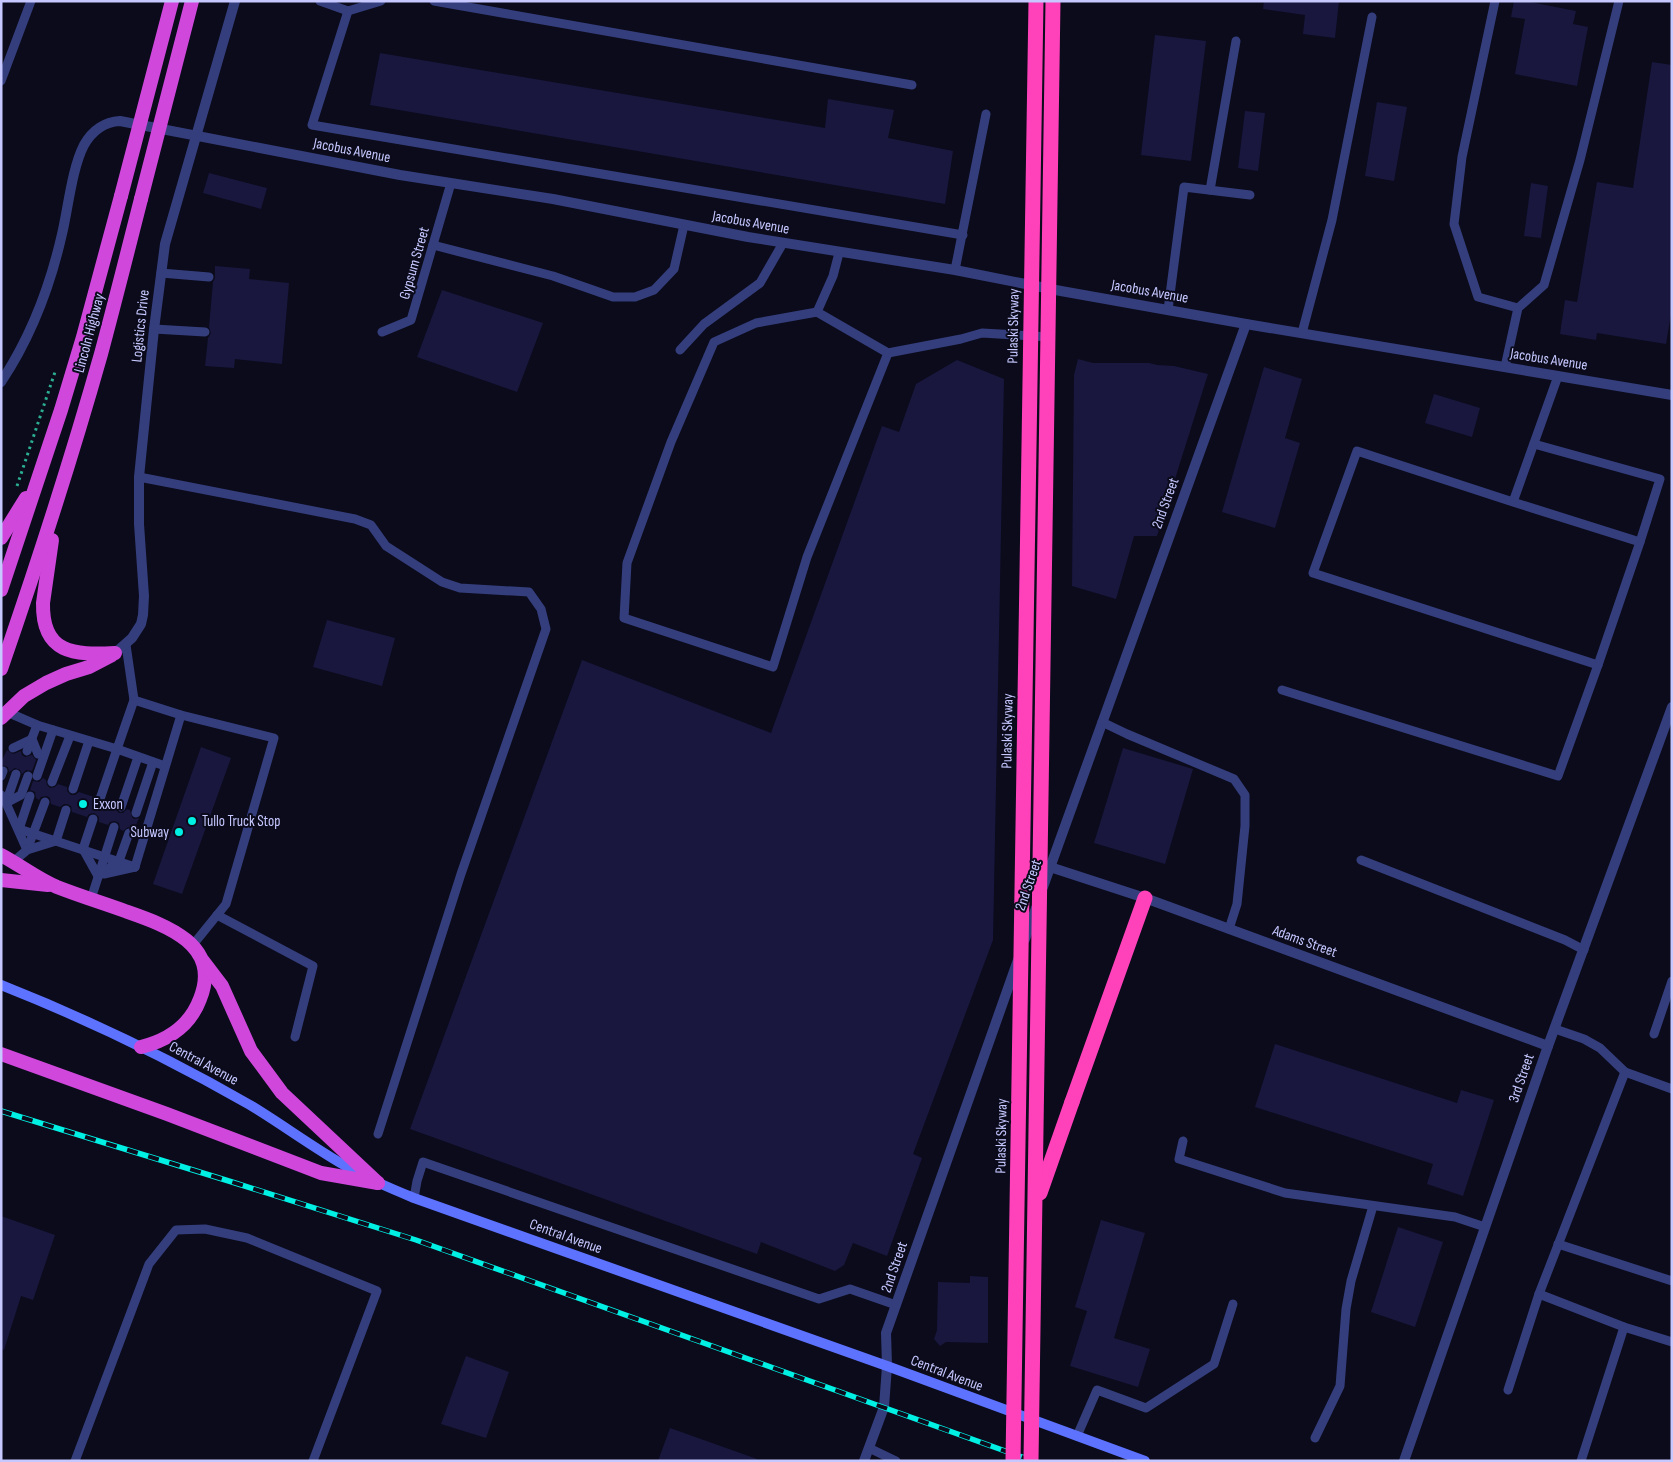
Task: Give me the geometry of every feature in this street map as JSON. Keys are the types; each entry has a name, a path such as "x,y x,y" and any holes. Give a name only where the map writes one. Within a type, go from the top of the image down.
{"highway":[{"name":"Lincoln Highway","path":"1,590 84,337 172,1"},
{"name":"Lincoln Highway","path":"1,669 59,495 102,351 192,1"},
{"name":"Pulaski Skyway","path":"1013,1461 1036,1"},
{"path":"1031,1461 1053,1"},
{"path":"1,538 38,481"},
{"path":"59,495 43,598 46,631 56,643 70,652 88,654 120,649"},
{"path":"4,715 24,696 46,683 89,667 120,649"},
{"path":"7,858 56,886 168,927 192,946 222,986 251,1051 282,1093 378,1183"},
{"path":"1,880 56,886"},
{"path":"1022,1461 1025,1290 1029,1240 1034,1216 1047,1170 1144,898"},
{"path":"142,1047 168,1037 184,1026 191,1018 205,984 205,974 201,958"},
{"path":"1,1054 321,1173 378,1183"}],"main road":[{"name":"Central Avenue","path":"1,985 44,1002 142,1047 250,1105 348,1168 414,1198 887,1366 1144,1461"}],"street":[{"name":"Logistics Drive","path":"120,649 132,638 140,624 144,607 139,540 139,477 161,273 169,230 235,1"},
{"name":"Jacobus Avenue","path":"1,382 23,345 42,303 56,259 83,148 93,132 106,124 120,121 400,175 553,200 839,253 955,270 1246,324 1672,395"},
{"name":"2nd Street","path":"864,1461 884,1407 887,1366 886,1333 1050,866 1246,324"},
{"name":"3rd Street","path":"1404,1461 1548,1046 1672,707"},
{"name":"Adams Street","path":"1050,866 1144,898 1548,1046"}],"lane":[{"path":"1,81 31,1"},
{"path":"320,1 348,11 381,1"},
{"path":"434,1 912,84"},
{"path":"1495,1 1462,157 1454,224 1478,297 1518,308"},
{"path":"1505,367 1518,308 1544,285 1580,160 1619,1"},
{"path":"348,11 312,125 963,235"},
{"path":"1302,333 1332,220 1372,17"},
{"path":"1210,190 1236,41"},
{"path":"955,270 986,114"},
{"name":"Gypsum Street","path":"382,332 411,320 451,183"},
{"path":"1168,310 1184,187 1250,195"},
{"path":"433,245 552,276 613,298 635,297 654,290 674,270 684,225"},
{"path":"680,350 704,324 760,283 783,243"},
{"path":"817,312 833,276 839,253"},
{"path":"161,273 209,277"},
{"path":"888,354 807,557 773,667 624,618 627,564 671,442 714,342 756,324 817,312 888,354 982,333 1050,337"},
{"path":"154,329 205,332"},
{"path":"1514,502 1558,376"},
{"path":"1282,690 1558,776 1598,665 1660,480 1534,444"},
{"path":"1598,665 1313,572 1357,451 1640,542"},
{"path":"139,477 355,519 371,526 386,546 442,582 460,588 529,592 541,610 546,629 461,874 378,1134"},
{"path":"100,799 134,700 120,649"},
{"path":"134,700 274,738 226,904 192,946"},
{"path":"135,867 181,714"},
{"path":"4,715 117,749 165,766"},
{"path":"1102,722 1234,779 1245,795 1245,826 1236,904 1229,929"},
{"path":"26,751 37,726"},
{"path":"6,803 21,796 33,776 53,730"},
{"path":"52,782 70,736"},
{"path":"13,748 32,739"},
{"path":"32,739 38,754"},
{"path":"73,790 89,741"},
{"path":"121,807 138,757"},
{"path":"136,812 153,762"},
{"path":"6,803 16,774"},
{"path":"1,794 27,850"},
{"path":"18,829 30,796"},
{"path":"27,850 45,802"},
{"path":"56,841 66,810"},
{"path":"93,819 83,849 98,876"},
{"path":"91,899 114,827"},
{"path":"18,829 135,867"},
{"path":"98,876 119,861 129,833"},
{"path":"7,858 56,841"},
{"path":"1361,860 1556,937 1584,950"},
{"path":"98,876 135,867"},
{"path":"217,915 313,966 295,1037"},
{"path":"1654,1034 1672,981"},
{"path":"1555,1028 1584,1039 1600,1048 1625,1072 1672,1089"},
{"path":"1508,1390 1539,1294 1625,1072"},
{"path":"1183,1141 1179,1159 1285,1193 1455,1217 1485,1227"},
{"path":"414,1198 416,1181 423,1162 819,1299 850,1289 896,1305"},
{"path":"1315,1438 1340,1386 1346,1309 1351,1281 1373,1206"},
{"path":"75,1461 149,1264 176,1230 205,1229 247,1238 378,1291 313,1461"},
{"path":"1558,1244 1672,1281"},
{"path":"1539,1294 1624,1328 1672,1342"},
{"path":"1077,1436 1097,1390 1146,1408 1214,1364 1234,1304"},
{"path":"1581,1461 1624,1328"},
{"path":"869,1448 896,1461"}],"path":[{"path":"14,493 57,368"}],"building":[{"path":"1264,1 1339,1 1335,38 1303,34 1305,15 1263,9"},
{"path":"1514,1 1525,1 1576,11 1573,24 1588,27 1577,86 1515,74 1525,19 1511,17"},
{"path":"1155,35 1206,41 1191,161 1141,155"},
{"path":"380,53 825,128 828,99 894,110 888,138 953,151 945,204 370,105"},
{"path":"1652,62 1672,65 1672,308 1666,344 1597,333 1596,340 1560,334 1565,300 1577,302 1597,182 1633,188"},
{"path":"1377,102 1407,107 1394,181 1365,176"},
{"path":"1245,111 1265,113 1258,171 1238,168"},
{"path":"209,173 267,188 261,209 203,193"},
{"path":"1531,183 1548,186 1541,238 1524,236"},
{"path":"215,266 250,269 249,279 289,283 282,364 235,359 234,368 205,366 208,338 211,333 209,327"},
{"path":"442,290 543,323 517,392 417,357"},
{"path":"1078,359 1093,363 1149,363 1174,366 1208,374 1157,536 1134,536 1116,599 1072,586 1074,375"},
{"path":"957,360 1004,379 993,940 913,1154 922,1158 887,1256 853,1243 844,1265 835,1271 761,1242 757,1254 410,1129 582,660 771,733 882,426 899,432 916,384"},
{"path":"1264,367 1302,379 1285,438 1300,443 1275,528 1222,512"},
{"path":"1434,394 1480,408 1472,437 1425,423"},
{"path":"327,620 395,638 382,686 313,667"},
{"name":"Tullo Truck Stop","path":"201,747 231,758 182,894 153,884"},
{"path":"1123,748 1193,769 1165,864 1094,843"},
{"path":"7,750 13,754 21,751 25,757 32,755 36,760 32,771 26,770 22,774 20,770 15,768 9,772 8,767 1,765"},
{"name":"Exxon","path":"43,778 50,788 58,784 67,787 67,791 71,795 79,792 94,797 94,801 98,805 102,805 106,801 115,805 115,809 119,813 123,813 127,809 130,810 134,819 139,818 134,830 128,827 123,831 120,829 119,823 115,821 110,822 108,825 99,822 99,817 94,813 89,814 87,817 72,812 71,806 67,804 60,807 51,804 50,798 47,796 41,797 39,800 36,798 35,792 30,790 33,781 39,782"},
{"path":"1275,1044 1457,1103 1461,1090 1494,1100 1463,1196 1427,1184 1433,1164 1255,1107"},
{"path":"1,1216 55,1235 33,1300 21,1296 4,1350 1,1349"},
{"path":"1101,1220 1145,1233 1114,1338 1150,1349 1138,1387 1070,1366 1087,1311 1075,1307"},
{"path":"1398,1227 1443,1242 1415,1327 1371,1312"},
{"path":"970,1276 988,1277 988,1343 946,1342 940,1346 934,1339 937,1330 938,1282 970,1283"},
{"path":"466,1356 509,1372 486,1438 441,1424"},
{"path":"670,1428 757,1459 756,1461 658,1461"}],"railway":[{"path":"1,1111 416,1240 1033,1461"}],"place":[{"name":"Exxon","path":"83,804"},
{"name":"Tullo Truck Stop","path":"192,821"},
{"name":"Subway","path":"179,832"}]}
